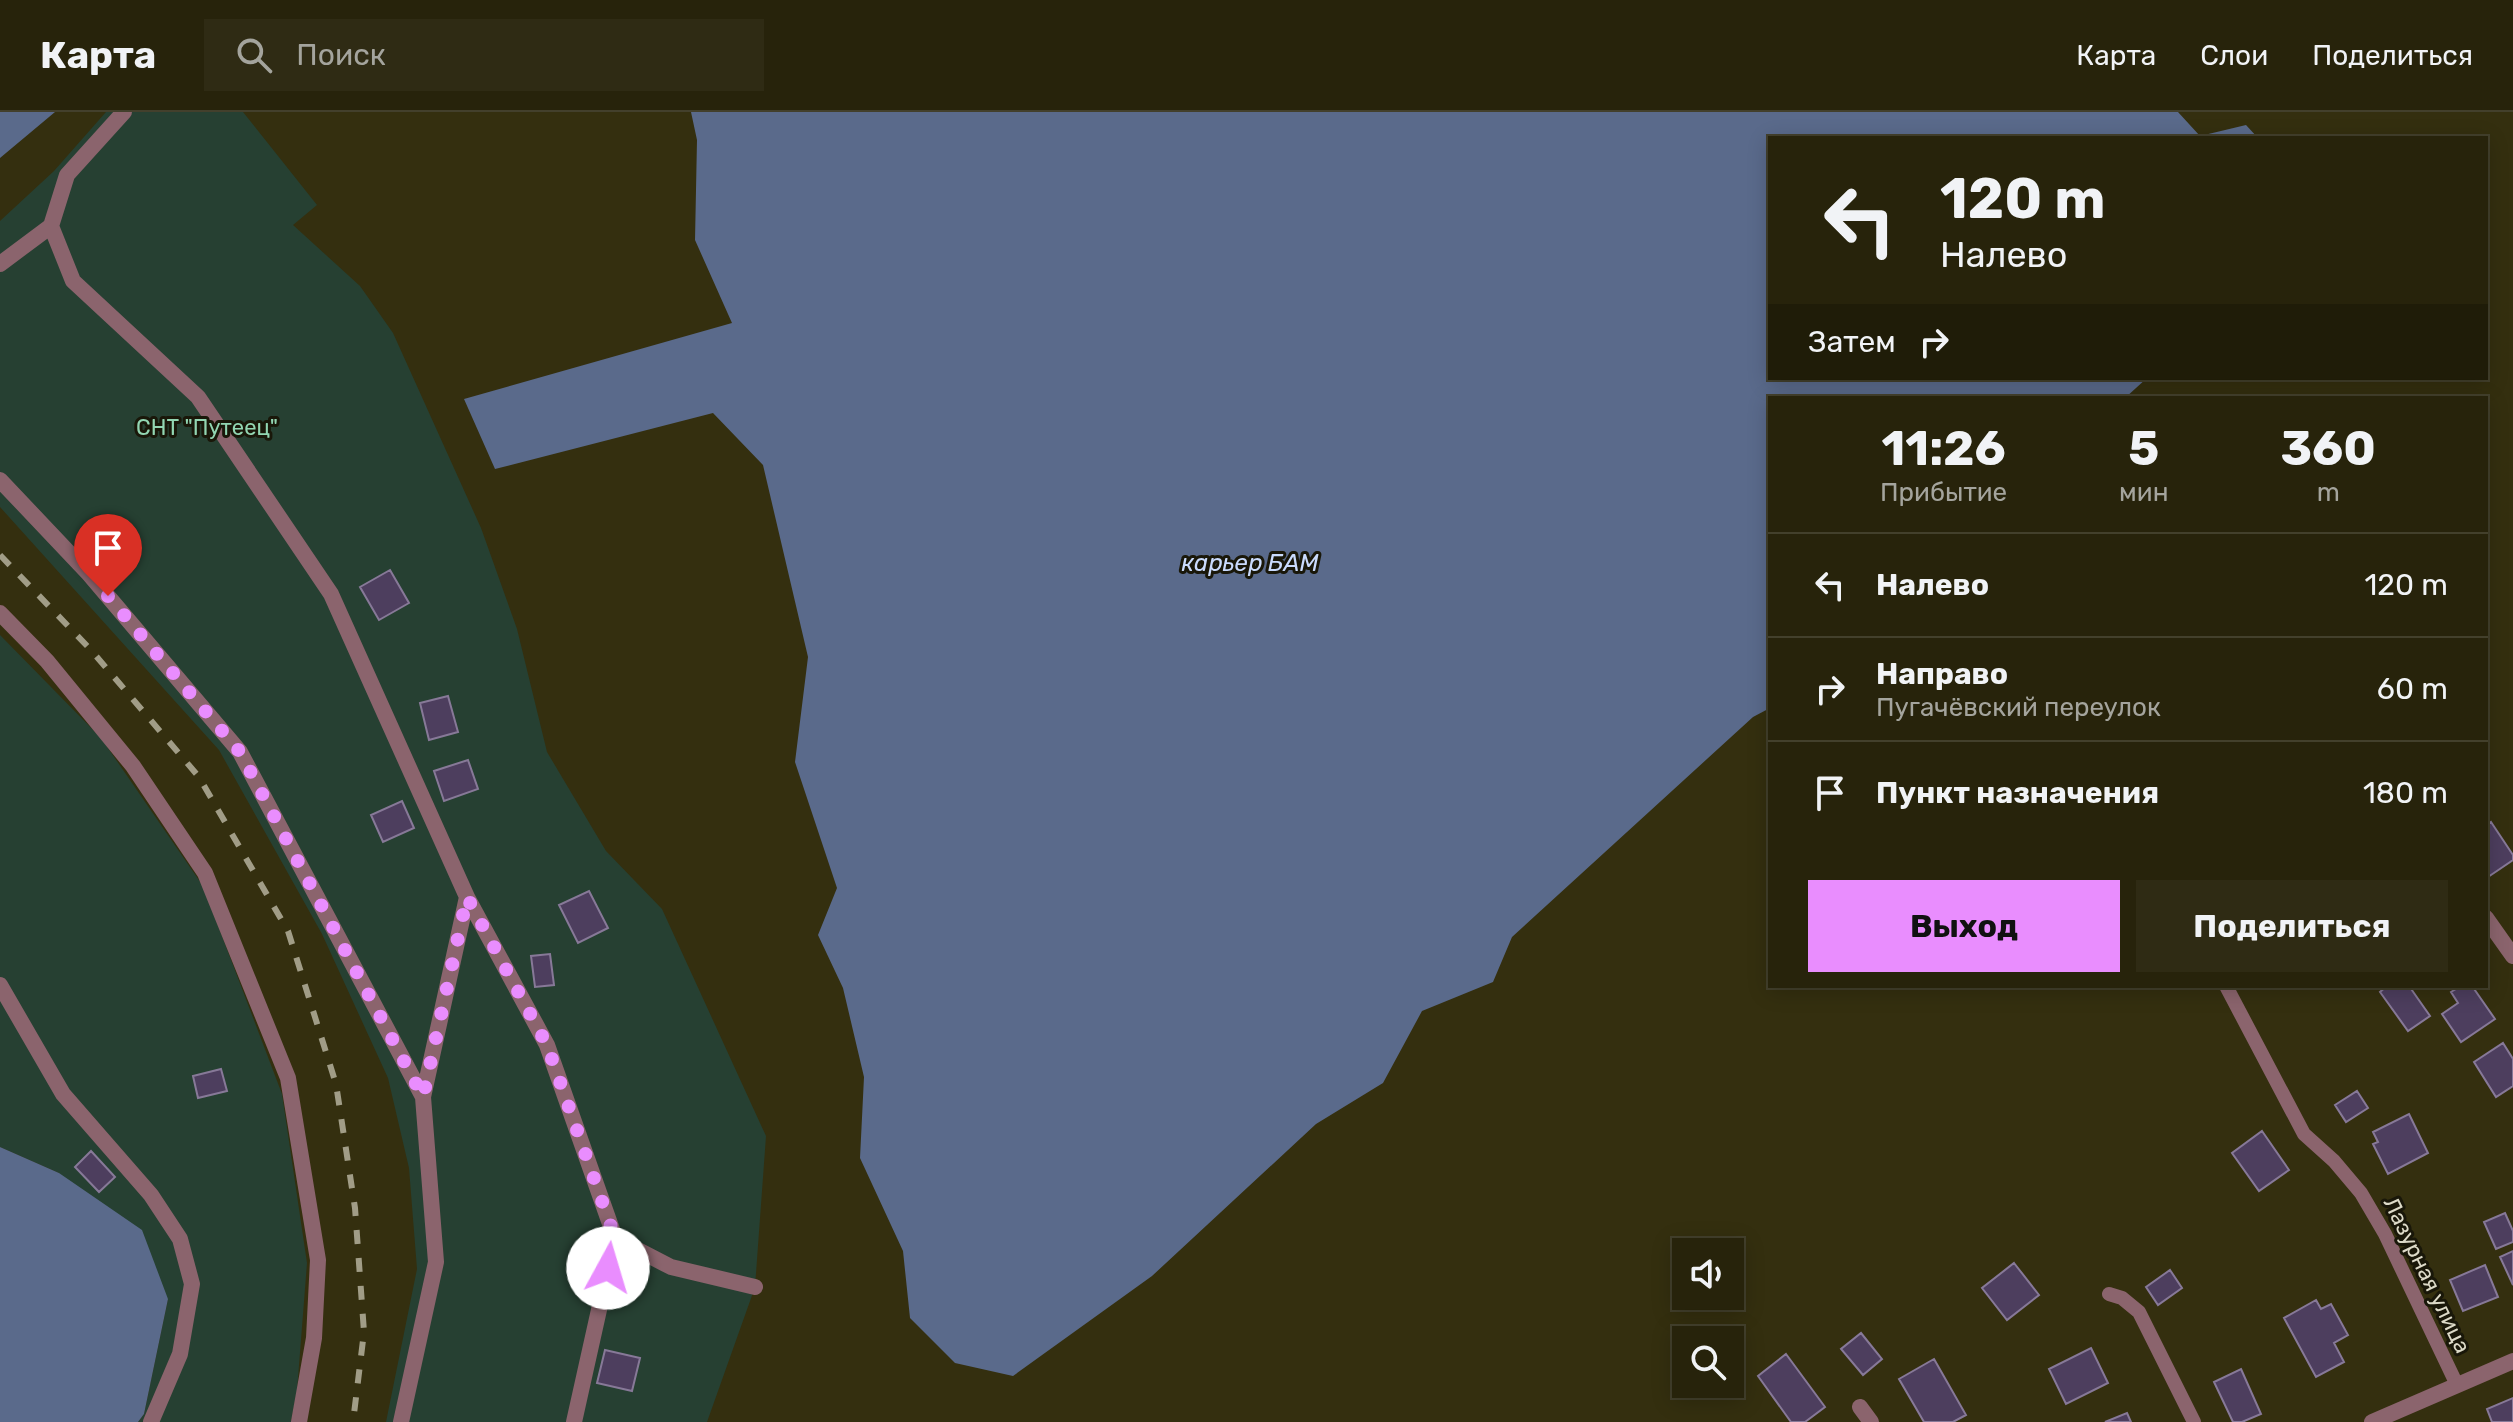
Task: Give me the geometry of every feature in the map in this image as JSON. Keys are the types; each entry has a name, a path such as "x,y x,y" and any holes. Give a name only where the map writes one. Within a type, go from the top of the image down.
{"street":[{"path":"0,264 51,226 67,175 124,112"},
{"path":"51,226 73,281 198,397 331,594 467,897 547,1045 615,1238 574,1422"},
{"path":"0,480 89,574 240,752 423,1097"},
{"path":"0,613 47,661 133,766 205,873 288,1078 318,1260 314,1338 299,1422"},
{"path":"401,1422 436,1262 423,1097 467,897"},
{"path":"2488,921 2513,956"},
{"path":"0,985 63,1094 151,1195 180,1239 192,1284 180,1354 151,1422"},
{"path":"615,1238 671,1267 755,1287"},
{"path":"2372,1422 2513,1361"},
{"path":"1860,1407 1871,1422"}],"lane":[{"name":"Лазурная улица","path":"2227,988 2304,1134 2334,1161 2361,1193 2385,1234 2457,1385"},
{"path":"2109,1294 2122,1298 2139,1312 2194,1422"}],"green space":[{"name":"СНТ \"Путеец\"","path":"106,112 243,112 317,205 293,225 360,286 393,333 481,528 517,629 547,752 606,851 662,909 766,1136 755,1287 707,1422 386,1422 417,1269 409,1168 388,1078 322,934 219,750 0,507 0,221 54,171"},
{"path":"0,635 101,738 203,886 282,1094 307,1263 297,1391 291,1422 138,1422 144,1414 168,1299 59,1173 0,1147"}],"water":[{"path":"0,112 55,112 0,158"},
{"name":"карьер БАМ","path":"691,112 2178,112 2200,136 1768,136 1768,380 2145,380 2127,396 1768,396 1768,709 1753,717 1512,937 1493,982 1422,1011 1383,1083 1316,1124 1152,1276 1013,1376 955,1363 910,1318 903,1251 860,1158 864,1077 843,988 818,935 837,888 795,762 808,657 763,465 713,413 495,469 464,399 732,323 695,240 697,140"},
{"name":"карьер БАМ","path":"2246,125 2256,136 2200,136"},
{"path":"0,1147 59,1173 142,1230 168,1299 144,1414 138,1422 0,1422"}],"building":[{"path":"390,570 409,603 379,620 360,587"},
{"path":"448,696 458,732 429,740 420,703"},
{"path":"468,760 478,789 444,801 434,771"},
{"path":"402,801 414,828 383,842 371,815"},
{"path":"2491,822 2513,855 2513,860 2488,877 2488,824"},
{"path":"589,891 608,928 578,943 559,905"},
{"path":"550,954 554,985 535,987 531,956"},
{"path":"2385,988 2410,988 2430,1016 2408,1031 2380,992"},
{"path":"2458,988 2473,988 2495,1019 2461,1042 2442,1014 2458,1003 2451,992"},
{"path":"2503,1043 2513,1059 2513,1086 2496,1097 2474,1062"},
{"path":"221,1069 227,1091 198,1098 193,1076"},
{"path":"2357,1091 2368,1108 2346,1122 2335,1105"},
{"path":"2409,1114 2428,1153 2388,1174 2373,1144 2378,1142 2373,1132"},
{"path":"2262,1131 2289,1170 2259,1191 2232,1153"},
{"path":"91,1151 115,1177 99,1192 75,1167"},
{"path":"2505,1213 2513,1231 2513,1242 2496,1249 2484,1222"},
{"path":"2513,1251 2513,1285 2500,1257"},
{"path":"2014,1263 2039,1295 2007,1320 1982,1288"},
{"path":"2485,1265 2498,1297 2463,1311 2450,1280"},
{"path":"2170,1270 2182,1288 2158,1305 2146,1287"},
{"path":"2316,1300 2321,1309 2331,1304 2348,1335 2334,1343 2344,1362 2316,1377 2284,1318"},
{"path":"1861,1333 1882,1359 1863,1375 1841,1349"},
{"path":"2091,1348 2108,1383 2066,1404 2049,1369"},
{"path":"605,1350 640,1358 632,1391 597,1383"},
{"path":"1786,1354 1825,1407 1805,1422 1791,1422 1758,1376"},
{"path":"1934,1359 1966,1415 1953,1422 1924,1422 1899,1379"},
{"path":"2241,1369 2261,1414 2242,1422 2233,1422 2214,1382"},
{"path":"2513,1398 2513,1422 2492,1422 2487,1409"},
{"path":"2127,1413 2131,1422 2105,1422"}],"railway":[{"path":"0,555 91,650 199,777 288,931 336,1084 355,1208 364,1332 353,1422"}],"route":[{"path":"108,596 240,752 423,1097 467,897 547,1045 615,1238 608,1268"}]}
